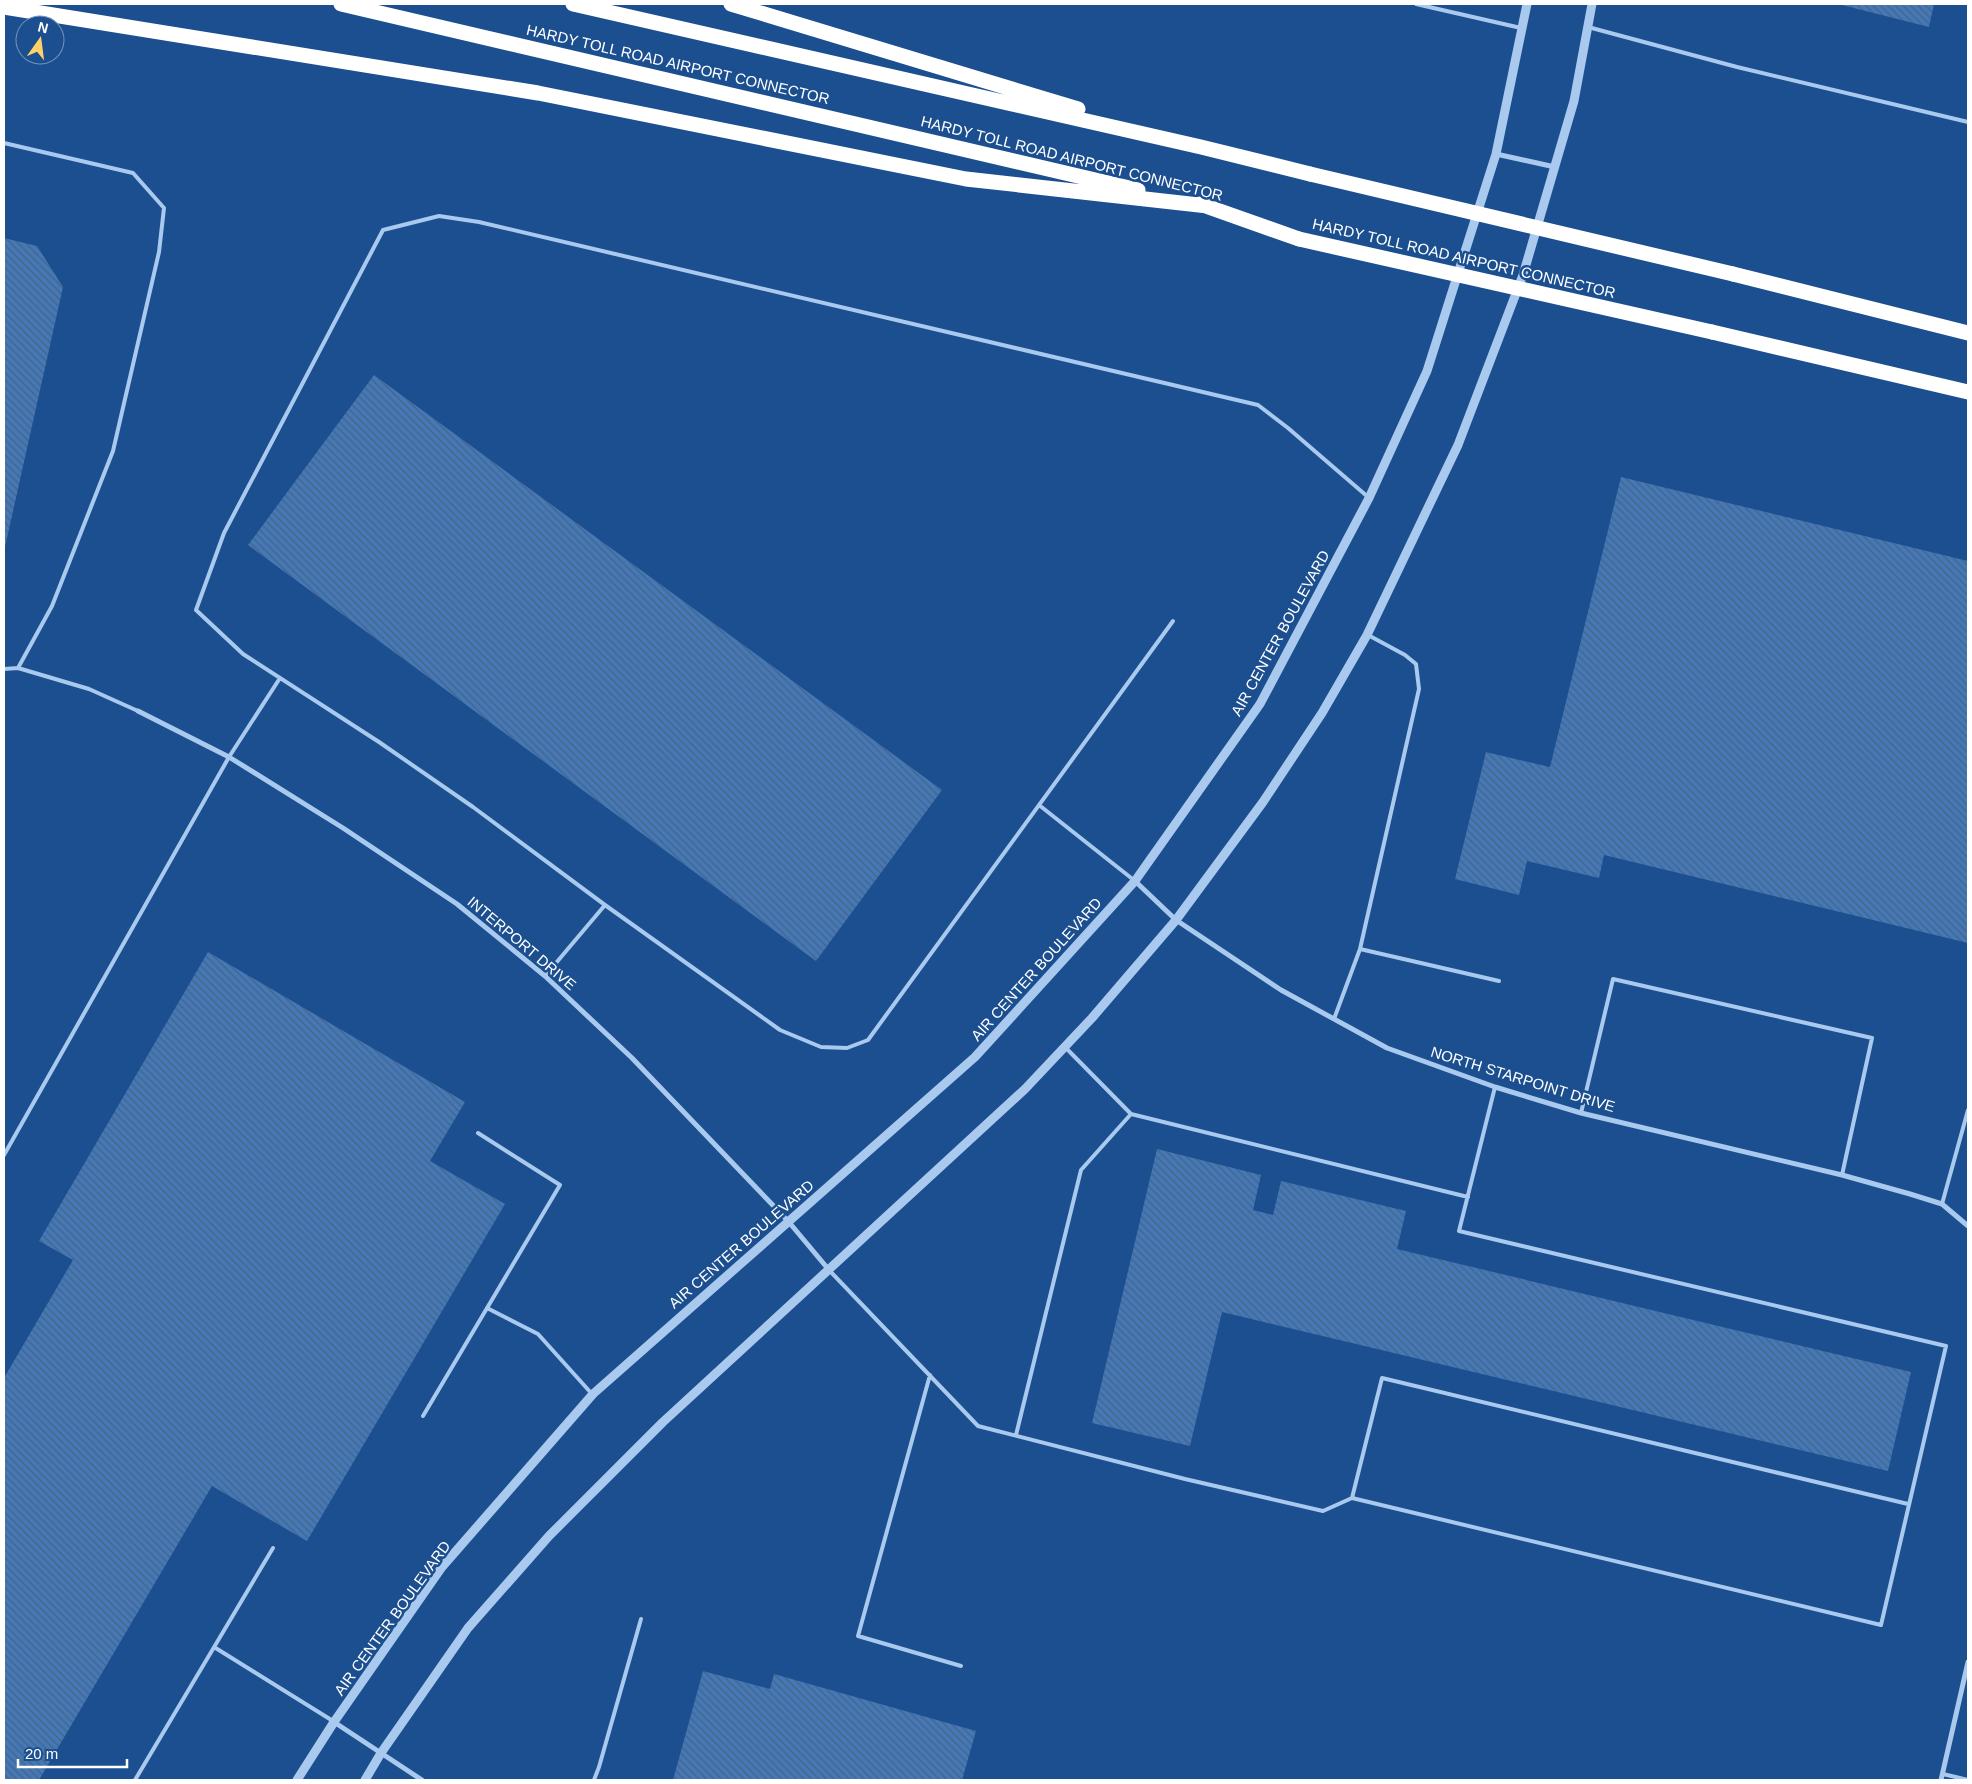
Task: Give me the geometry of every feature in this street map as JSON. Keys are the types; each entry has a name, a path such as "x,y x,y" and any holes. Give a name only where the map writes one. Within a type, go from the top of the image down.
{"highway":[{"name":"HARDY TOLL ROAD AIRPORT CONNECTOR","path":"342,4 1208,206 1299,239 1968,392"},
{"path":"573,4 1201,147 1733,274 1968,333"},
{"path":"731,4 1201,147"},
{"path":"4,7 538,93 966,179 1208,206"}],"street":[{"name":"AIR CENTER BOULEVARD","path":"297,1780 334,1722 442,1567 593,1394 975,1057 1135,881 1260,704 1369,498 1427,371 1496,154 1527,4"},
{"path":"365,1780 381,1752 468,1628 548,1536 663,1422 1025,1089 1092,1018 1176,920 1263,802 1322,713 1367,635 1458,445 1523,276 1574,101 1592,4"},
{"path":"1496,154 1555,167"},
{"name":"INTERPORT DRIVE","path":"138,711 229,757 343,828 457,904 545,976 632,1058 788,1222 829,1270"},
{"name":"NORTH STARPOINT DRIVE","path":"1135,881 1176,920 1281,990 1387,1048 1495,1087 1580,1113 1842,1175 1942,1204 1968,1226"},
{"path":"1942,1777 1968,1662"},
{"path":"334,1722 422,1780"}],"lane":[{"path":"1416,4 1523,29"},
{"path":"1588,27 1737,67 1968,122"},
{"path":"4,143 134,173 164,208 159,252 113,451 52,606 18,668"},
{"path":"1172,621 868,1040 847,1048 820,1047 780,1030 605,905 473,807 379,742 243,654 196,610 224,533 383,230 439,216 479,222 1258,406 1288,428 1369,498"},
{"path":"1334,1019 1360,949 1419,689 1416,664 1405,655 1367,635"},
{"path":"4,669 18,668 88,689 138,711"},
{"path":"4,1154 229,757 280,678"},
{"path":"1039,805 1135,881"},
{"path":"545,976 605,905"},
{"path":"1360,949 1499,981"},
{"path":"1580,1113 1613,979 1872,1038 1842,1175"},
{"path":"1065,1047 1131,1114 1468,1197"},
{"path":"829,1270 978,1426 1194,1481 1323,1511 1352,1498 1881,1625 1946,1346 1459,1231 1495,1087"},
{"path":"1942,1204 1968,1110"},
{"path":"1016,1435 1081,1170 1131,1114"},
{"path":"423,1416 560,1185 478,1133"},
{"path":"487,1308 538,1334 593,1394"},
{"path":"930,1375 858,1636 960,1666"},
{"path":"1352,1498 1382,1378 1908,1504"},
{"path":"136,1780 273,1548"},
{"path":"594,1780 600,1767 641,1619"},
{"path":"214,1647 334,1722"},
{"path":"1942,1777 1968,1780"}],"building":[{"path":"1838,4 1934,4 1929,27"},
{"path":"4,238 37,246 63,287 5,547"},
{"path":"374,375 942,790 816,961 248,545"},
{"path":"1621,477 1968,561 1968,943 1604,855 1599,878 1527,861 1519,895 1455,879 1486,752 1550,767"},
{"path":"208,952 465,1102 430,1161 505,1204 307,1541 212,1486 39,1780 4,1780 4,1378 73,1260 39,1241"},
{"path":"1157,1149 1261,1175 1253,1210 1273,1215 1281,1181 1406,1211 1397,1249 1911,1372 1888,1471 1222,1312 1190,1446 1092,1423"},
{"path":"703,1671 770,1689 774,1674 976,1731 962,1780 673,1780"}]}
